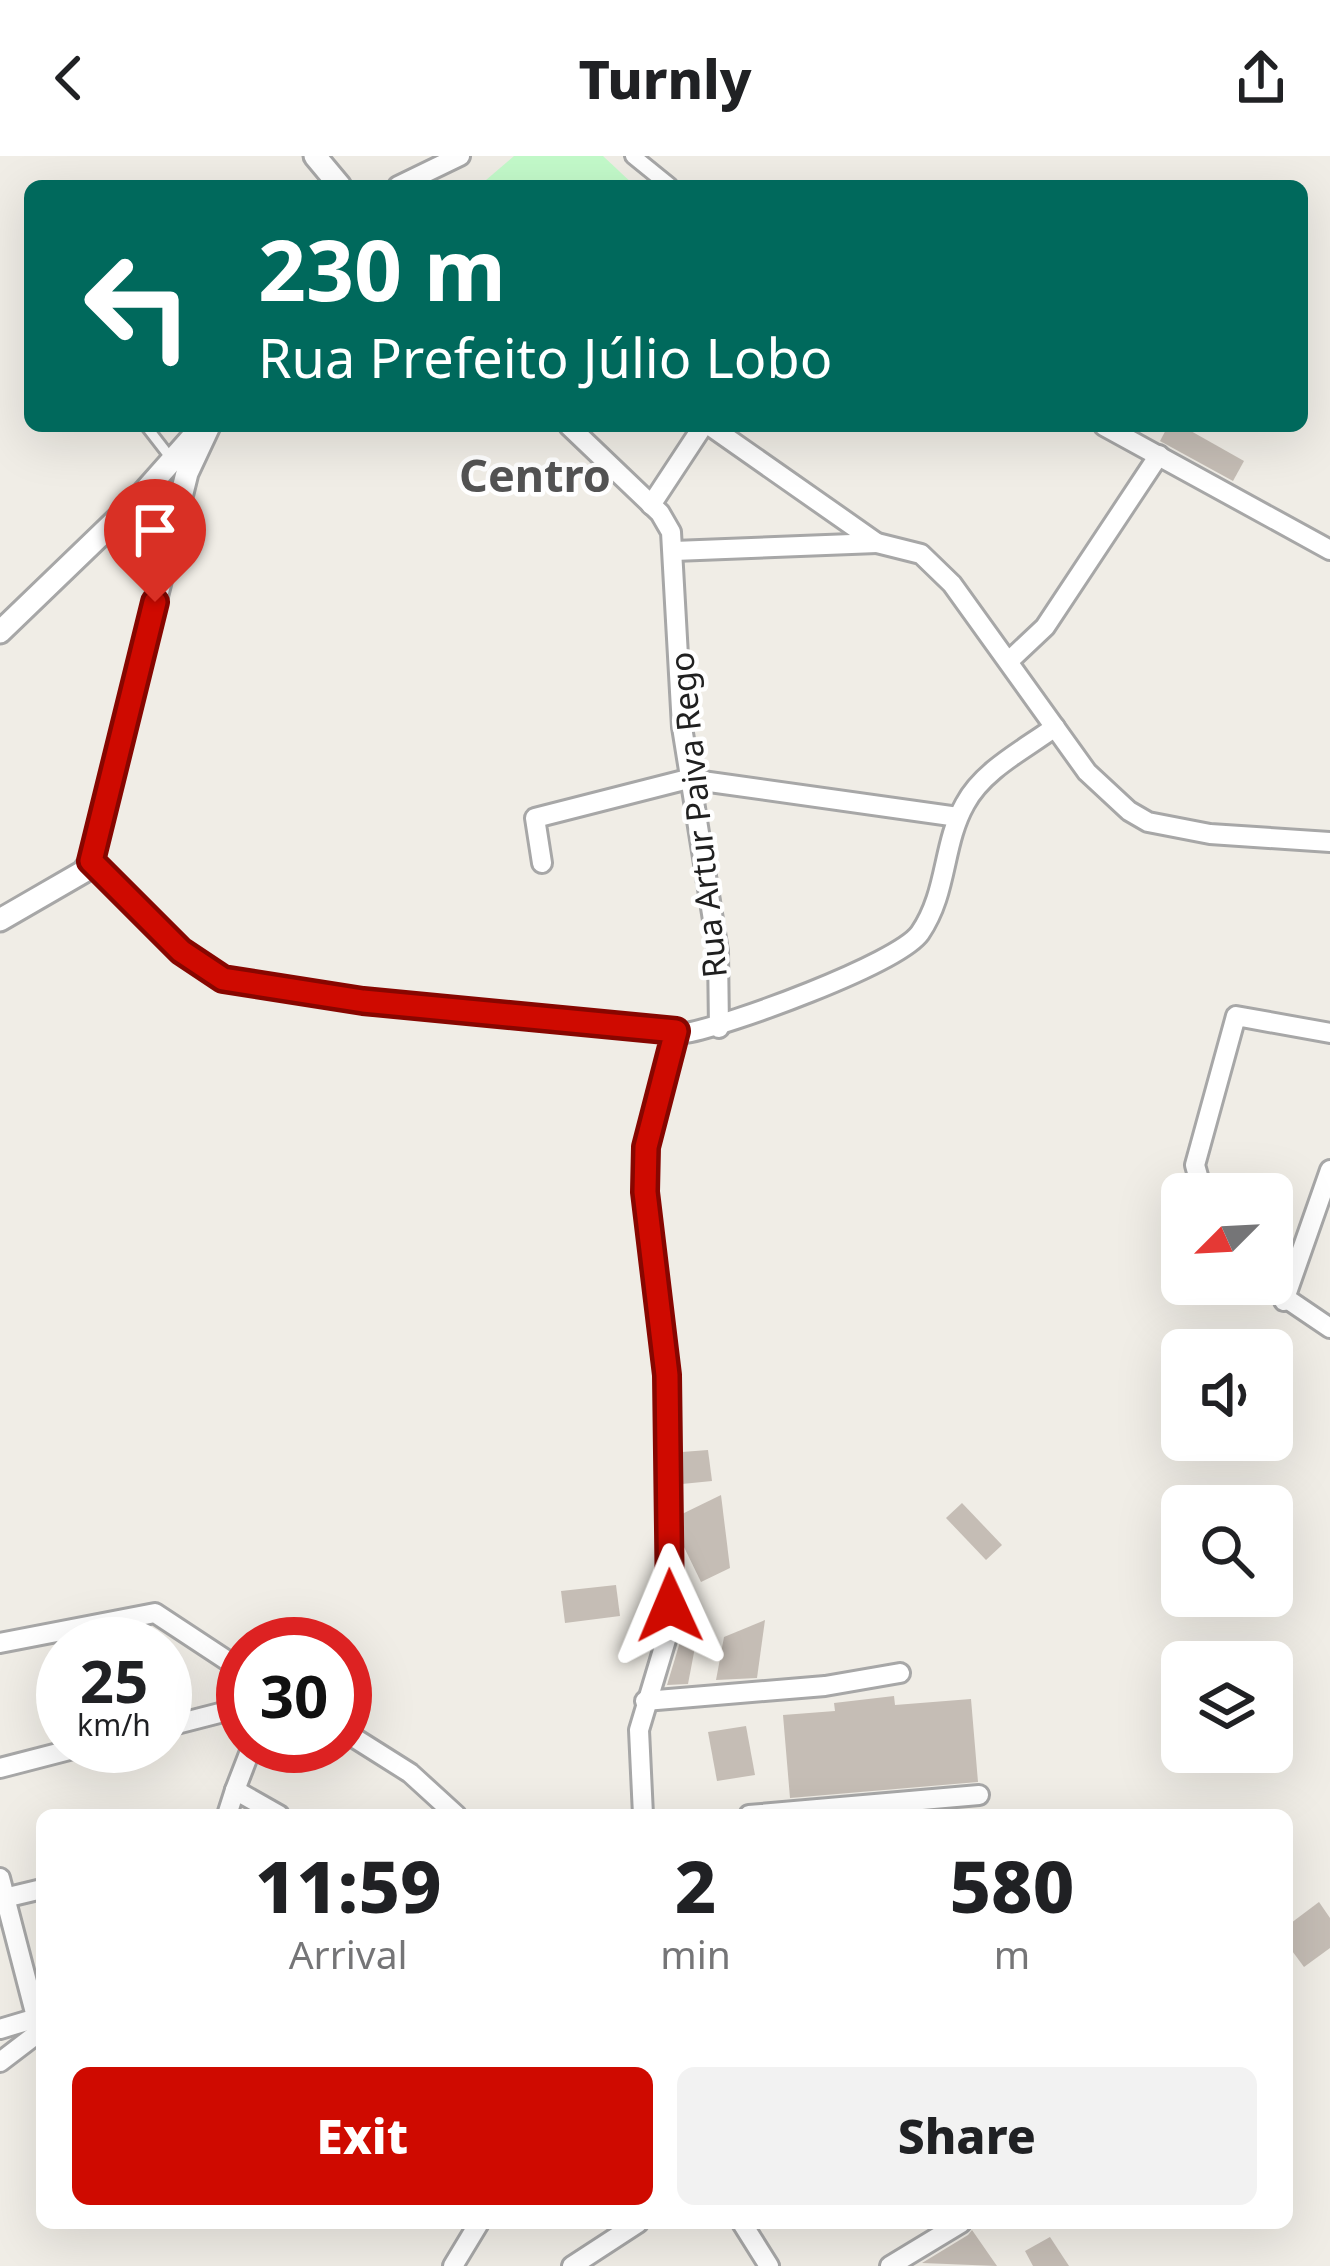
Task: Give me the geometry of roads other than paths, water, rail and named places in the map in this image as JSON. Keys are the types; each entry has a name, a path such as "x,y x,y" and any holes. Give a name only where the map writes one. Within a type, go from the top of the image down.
{"street":[{"path":"315,156 335,180"},
{"path":"410,180 460,156"},
{"path":"633,156 663,180"},
{"path":"0,632 180,466 202,432"},
{"path":"575,432 651,505 672,541 877,542 920,554 952,584 1087,772 1148,822 1210,834 1330,842"},
{"path":"651,505 702,432"},
{"path":"715,432 877,542"},
{"path":"1116,432 1330,550"},
{"path":"1010,660 1045,627 1159,455"},
{"path":"0,920 82,872 91,861 180,466"},
{"name":"Rua Artur Paiva Rego","path":"672,541 688,779 718,951 719,1028"},
{"path":"91,861 181,951 223,979 341,999 676,1031 719,1028 917,938 941,898 958,818 986,777 1055,727"},
{"path":"542,863 535,818 688,779 958,818"},
{"path":"1197,1173 1195,1165 1236,1016 1330,1033"},
{"path":"643,1809 639,1730 669,1630 670,1582 667,1375 647,1228 646,1147 676,1031"},
{"path":"1293,1275 1330,1170"},
{"path":"1291,1305 1330,1328"},
{"path":"0,1642 155,1613 216,1653"},
{"path":"645,1701 825,1686 899,1673"},
{"path":"372,1749 410,1773 449,1809"},
{"path":"0,1768 36,1759"},
{"path":"229,1809 242,1773"},
{"path":"235,1790 268,1809"},
{"path":"818,1809 979,1795"},
{"path":"36,1889 2,1892 36,2013"},
{"path":"0,2029 36,2027"},
{"path":"0,2062 36,2030"},
{"path":"453,2266 475,2229"},
{"path":"572,2266 629,2229"},
{"path":"746,2229 769,2266"},
{"path":"890,2266 951,2229"}],"lane":[{"path":"151,432 180,466"}],"district":[{"name":"Centro","path":"535,476"}]}
